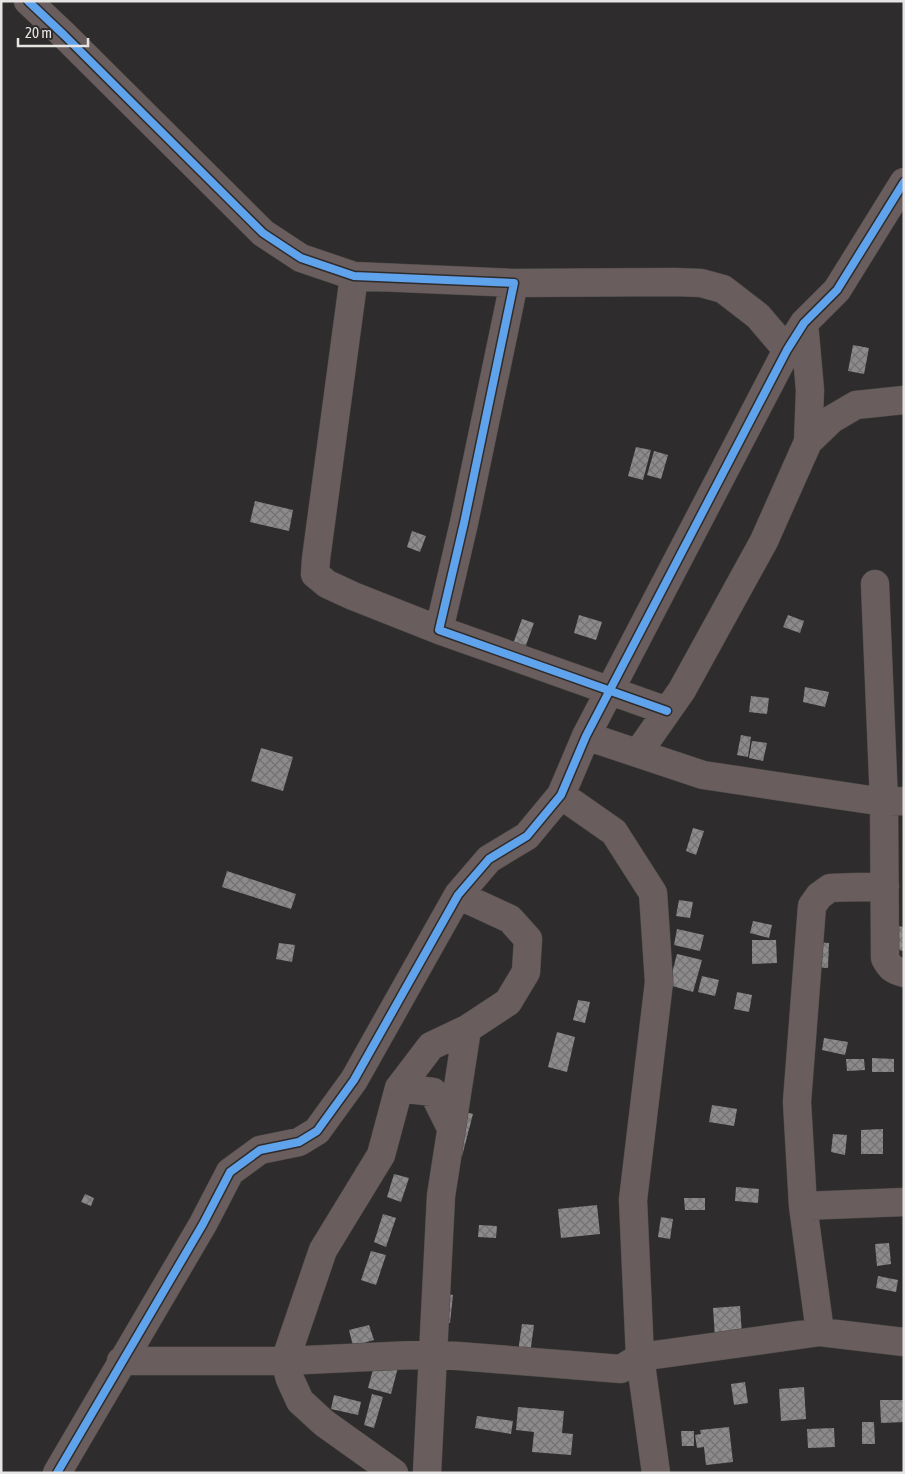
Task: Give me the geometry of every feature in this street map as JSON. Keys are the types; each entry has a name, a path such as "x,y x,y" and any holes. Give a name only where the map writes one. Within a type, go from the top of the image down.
{"street":[{"path":"28,1 263,233 301,258 354,276 514,283 701,283 722,290 758,316 787,350"},
{"path":"57,1473 203,1224 230,1172 260,1150 299,1142 317,1131 354,1080 458,895 489,859 527,836 561,795 586,736 608,692 787,350 804,323 837,290 904,182"},
{"path":"354,276 315,574 326,584 438,630 608,692 667,711"},
{"path":"438,630 464,523 514,283"},
{"path":"638,753 682,690 764,541 808,442 810,390 804,323"},
{"path":"808,442 832,419 856,405 904,400"},
{"path":"875,584 894,802 885,886 885,958 889,966 895,971 904,973"},
{"path":"586,736 702,775 894,802"},
{"path":"561,795 614,832 653,893 659,982 633,1200 640,1357 656,1473"},
{"path":"820,1332 803,1206 797,1102 812,906 819,896 830,888 885,886"},
{"path":"394,1473 324,1423 300,1401 284,1361 323,1250 381,1155 400,1088 431,1046 467,1029 508,1002 526,972 528,939 510,919 458,895"},
{"path":"427,1473 441,1196 467,1029"},
{"path":"400,1088 433,1092 451,1128"},
{"path":"803,1206 904,1202"},
{"path":"121,1361 284,1361 434,1354 621,1369 640,1357 820,1332 904,1342"}],"building":[{"path":"853,345 869,348 864,374 848,371"},
{"path":"636,447 651,450 643,480 628,476"},
{"path":"654,451 668,455 661,479 647,475"},
{"path":"255,501 293,510 289,531 250,522"},
{"path":"412,531 426,536 420,552 407,547"},
{"path":"579,615 602,622 596,640 574,633"},
{"path":"788,615 804,621 800,633 783,627"},
{"path":"522,619 534,623 525,648 513,644"},
{"path":"805,687 829,692 825,707 803,702"},
{"path":"751,696 769,698 767,714 749,712"},
{"path":"741,735 751,737 748,757 737,755"},
{"path":"752,741 767,743 763,761 749,758"},
{"path":"261,748 293,757 283,791 251,781"},
{"path":"693,828 704,831 696,855 686,851"},
{"path":"227,871 296,894 291,909 222,887"},
{"path":"679,900 693,902 690,918 676,916"},
{"path":"753,921 772,925 769,938 750,933"},
{"path":"897,926 904,927 904,951 893,949"},
{"path":"677,929 704,935 700,951 674,945"},
{"path":"752,940 776,940 777,963 752,964"},
{"path":"814,942 829,943 828,968 812,967"},
{"path":"279,943 295,945 292,962 276,959"},
{"path":"677,954 702,960 693,992 669,985"},
{"path":"702,976 719,980 715,996 698,992"},
{"path":"737,992 752,995 749,1012 734,1009"},
{"path":"578,1000 590,1002 585,1023 573,1020"},
{"path":"557,1032 575,1037 567,1072 548,1067"},
{"path":"824,1038 848,1042 845,1055 822,1050"},
{"path":"872,1058 894,1059 894,1072 872,1072"},
{"path":"846,1059 864,1059 865,1070 847,1071"},
{"path":"712,1105 737,1109 734,1126 709,1122"},
{"path":"461,1111 473,1114 462,1156 453,1155"},
{"path":"883,1129 883,1154 861,1154 861,1130"},
{"path":"833,1134 847,1135 845,1155 831,1152"},
{"path":"394,1174 409,1178 401,1202 387,1197"},
{"path":"736,1187 759,1189 758,1203 735,1201"},
{"path":"85,1194 94,1198 91,1206 81,1202"},
{"path":"684,1198 705,1198 705,1210 685,1210"},
{"path":"597,1205 600,1234 561,1238 558,1209"},
{"path":"383,1214 396,1218 386,1247 374,1242"},
{"path":"661,1217 673,1219 670,1239 658,1237"},
{"path":"479,1225 497,1226 496,1238 478,1237"},
{"path":"889,1243 891,1264 877,1266 875,1244"},
{"path":"371,1251 386,1255 376,1285 361,1280"},
{"path":"878,1276 898,1280 896,1292 876,1288"},
{"path":"441,1293 453,1295 450,1323 437,1321"},
{"path":"740,1306 742,1335 715,1337 713,1308"},
{"path":"522,1324 534,1325 530,1354 518,1352"},
{"path":"369,1325 374,1340 353,1346 349,1330"},
{"path":"375,1362 398,1367 391,1394 368,1388"},
{"path":"745,1382 748,1403 734,1405 731,1384"},
{"path":"804,1387 806,1419 781,1421 779,1389"},
{"path":"372,1394 383,1397 374,1428 364,1425"},
{"path":"334,1395 361,1402 358,1415 331,1409"},
{"path":"880,1400 904,1400 904,1422 881,1423"},
{"path":"518,1407 564,1411 562,1433 573,1434 571,1455 532,1452 534,1432 516,1430"},
{"path":"477,1416 513,1421 511,1434 475,1428"},
{"path":"862,1422 874,1422 875,1444 862,1444"},
{"path":"729,1427 733,1462 706,1465 704,1447 697,1448 695,1435 701,1434 700,1430"},
{"path":"834,1428 835,1447 808,1448 807,1429"},
{"path":"681,1431 694,1431 694,1446 682,1446"}],"cycle path":[{"path":"28,1 263,233 301,258 354,276 514,283 464,523 439,630 667,711"},
{"path":"57,1473 203,1224 230,1172 260,1150 299,1142 317,1131 354,1080 458,895 489,859 527,836 561,795 586,736 787,350 804,323 837,290 904,182"}]}
